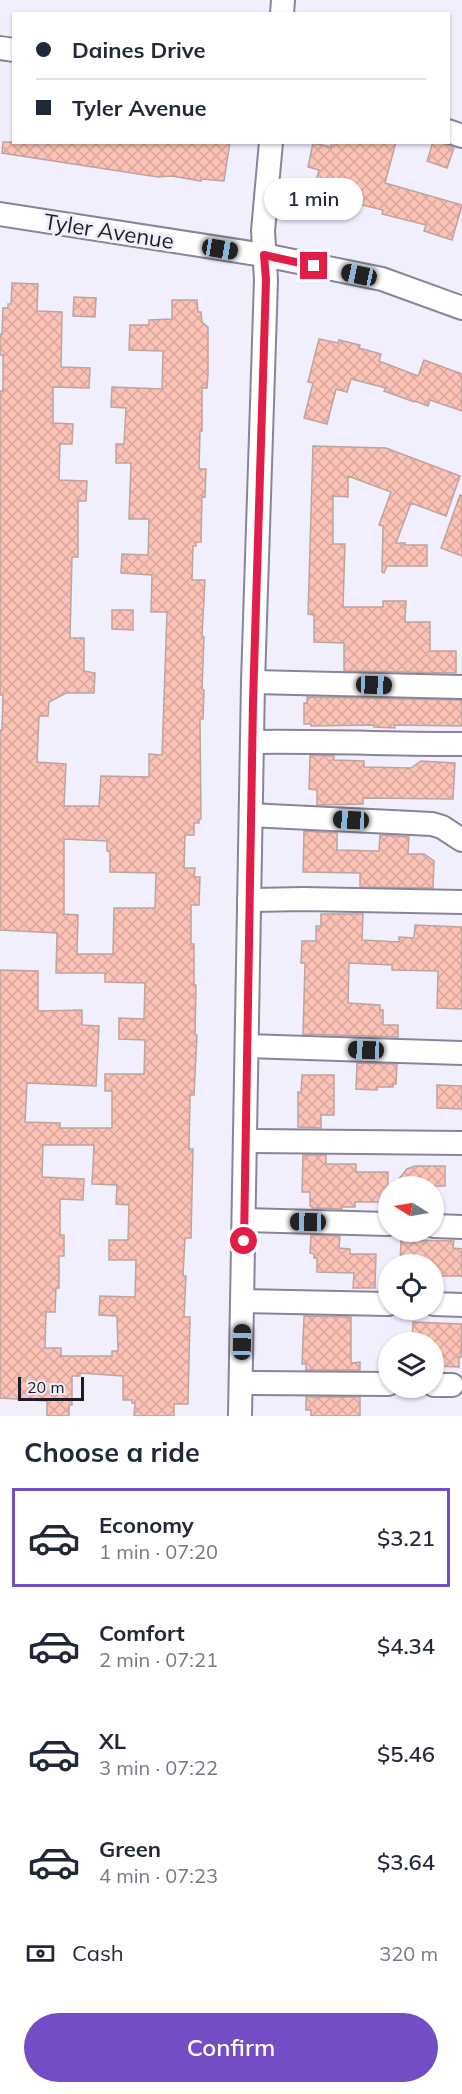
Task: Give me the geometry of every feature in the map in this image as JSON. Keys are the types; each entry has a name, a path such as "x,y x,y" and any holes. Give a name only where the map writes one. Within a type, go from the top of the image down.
{"street":[{"path":"240,1416 253,682 266,292 263,231 271,144"},
{"name":"Tyler Avenue","path":"0,214 264,255 382,279 462,308"},
{"path":"253,682 462,687"},
{"path":"252,742 462,744"},
{"path":"251,815 432,824 442,827 462,840"},
{"path":"249,900 462,902"},
{"path":"247,1046 462,1053"},
{"path":"246,1141 462,1143"},
{"path":"245,1220 378,1224"},
{"path":"444,1226 462,1227"},
{"path":"243,1301 378,1304"},
{"path":"444,1304 462,1305"},
{"path":"241,1383 378,1384"}],"building":[{"path":"3,142 12,142 12,144 230,144 224,181 201,179 201,181 172,176 158,177 2,153"},
{"path":"313,144 331,147 332,144 395,144 385,183 462,205 452,240 424,231 426,225 382,214 383,210 350,202 348,208 311,200 319,170 308,167"},
{"path":"432,144 446,144 454,148 447,168 427,161"},
{"path":"12,283 38,284 37,311 62,312 61,367 90,368 89,388 53,387 53,423 73,424 72,444 60,444 59,480 87,481 86,501 78,501 78,557 72,557 70,638 84,638 84,671 95,673 94,693 66,693 49,702 48,716 39,716 37,762 66,764 64,806 99,806 101,776 149,777 149,754 162,755 167,612 151,612 152,575 121,573 122,554 148,555 149,519 129,519 131,463 116,463 116,444 124,444 126,408 111,407 112,387 162,389 163,351 129,350 130,325 149,325 149,320 172,319 172,300 197,300 202,322 208,327 208,375 207,388 202,388 199,469 206,469 205,497 202,496 201,542 196,542 196,546 193,546 192,580 205,580 202,636 204,637 203,719 200,719 201,819 199,823 194,823 194,835 185,835 184,868 195,868 194,877 200,877 199,905 191,905 191,944 194,944 194,985 196,985 195,1035 197,1035 194,1095 190,1095 189,1149 193,1149 191,1238 185,1238 183,1276 186,1276 184,1317 190,1317 188,1404 174,1404 174,1416 134,1416 135,1403 132,1403 132,1400 123,1400 123,1376 80,1373 80,1376 72,1376 72,1405 69,1405 69,1416 47,1416 47,1401 0,1398 0,970 38,971 38,1011 82,1010 82,1025 99,1026 96,1086 27,1083 25,1122 60,1123 60,1128 112,1128 112,1091 105,1091 105,1074 144,1074 145,1040 119,1039 119,1018 144,1019 145,983 105,982 105,973 56,973 57,933 0,930 0,730 2,730 3,695 0,695 0,391 3,391 3,355 0,355 0,334 2,334 3,308 8,308 8,304 11,304","holes":["64,839 107,841 107,851 110,852 110,872 156,873 155,908 114,908 113,954 77,954 78,915 64,914","43,1145 94,1145 92,1184 117,1185 116,1204 129,1205 128,1240 109,1240 109,1260 136,1260 135,1297 100,1296 99,1315 117,1316 118,1351 112,1351 112,1356 61,1356 61,1348 45,1348 46,1312 55,1312 56,1288 59,1288 59,1256 64,1256 64,1235 60,1235 60,1199 83,1200 84,1179 42,1177"]},
{"path":"74,297 96,298 95,317 73,316"},
{"path":"319,339 338,343 339,340 360,345 359,348 381,354 379,361 418,376 424,360 462,374 462,411 430,400 428,406 414,402 384,391 386,388 351,379 347,392 336,389 327,424 304,418 313,383 308,382"},
{"path":"313,446 386,448 460,476 446,516 411,503 396,543 427,545 427,566 387,566 384,573 382,572 383,526 379,525 391,492 348,476 348,497 333,496 333,544 345,544 343,607 383,607 383,601 406,601 405,622 430,622 430,651 456,651 456,673 344,671 344,643 314,642 314,615 308,614"},
{"path":"460,495 462,496 462,556 441,548"},
{"path":"112,610 133,610 133,630 112,629"},
{"path":"307,697 462,700 462,726 394,725 395,728 374,727 374,725 311,726 311,724 304,724 304,703 307,703"},
{"path":"310,755 334,756 334,760 364,761 364,767 411,768 421,761 455,763 453,799 363,798 363,804 317,805 317,790 309,789"},
{"path":"304,831 337,833 337,850 379,851 380,835 409,837 408,854 424,854 434,861 433,888 360,887 360,873 303,872"},
{"path":"321,914 363,914 362,940 399,942 399,937 414,938 415,925 462,927 462,1009 437,1008 438,971 392,970 392,965 349,963 348,1003 380,1005 380,1010 383,1010 383,1025 398,1025 398,1037 303,1034 305,963 301,963 302,941 316,941 316,926 321,926"},
{"path":"357,1063 397,1064 396,1084 393,1084 393,1087 377,1087 377,1090 356,1089"},
{"path":"302,1075 334,1075 334,1115 321,1115 321,1128 298,1127 298,1092 301,1093"},
{"path":"437,1085 462,1086 462,1109 437,1108"},
{"path":"303,1155 326,1155 326,1164 356,1164 356,1172 388,1172 388,1176 378,1176 378,1202 355,1202 355,1207 342,1207 342,1209 312,1208 310,1192 302,1192"},
{"path":"415,1166 445,1166 445,1186 444,1176 401,1176 407,1169"},
{"path":"311,1235 340,1236 339,1248 350,1249 350,1254 376,1254 375,1288 353,1288 354,1273 317,1272 317,1258 310,1253"},
{"path":"454,1241 453,1248 462,1249 462,1276 444,1276 444,1254 400,1254 401,1242"},
{"path":"304,1316 351,1317 351,1363 360,1362 360,1370 306,1370 306,1364 302,1364"},
{"path":"413,1322 462,1324 459,1367 444,1366 444,1332 412,1332"},
{"path":"306,1397 360,1397 360,1416 311,1416 311,1410 306,1410"}],"route":[{"path":"244,1241 253,702 266,280 264,255 314,266"}]}
